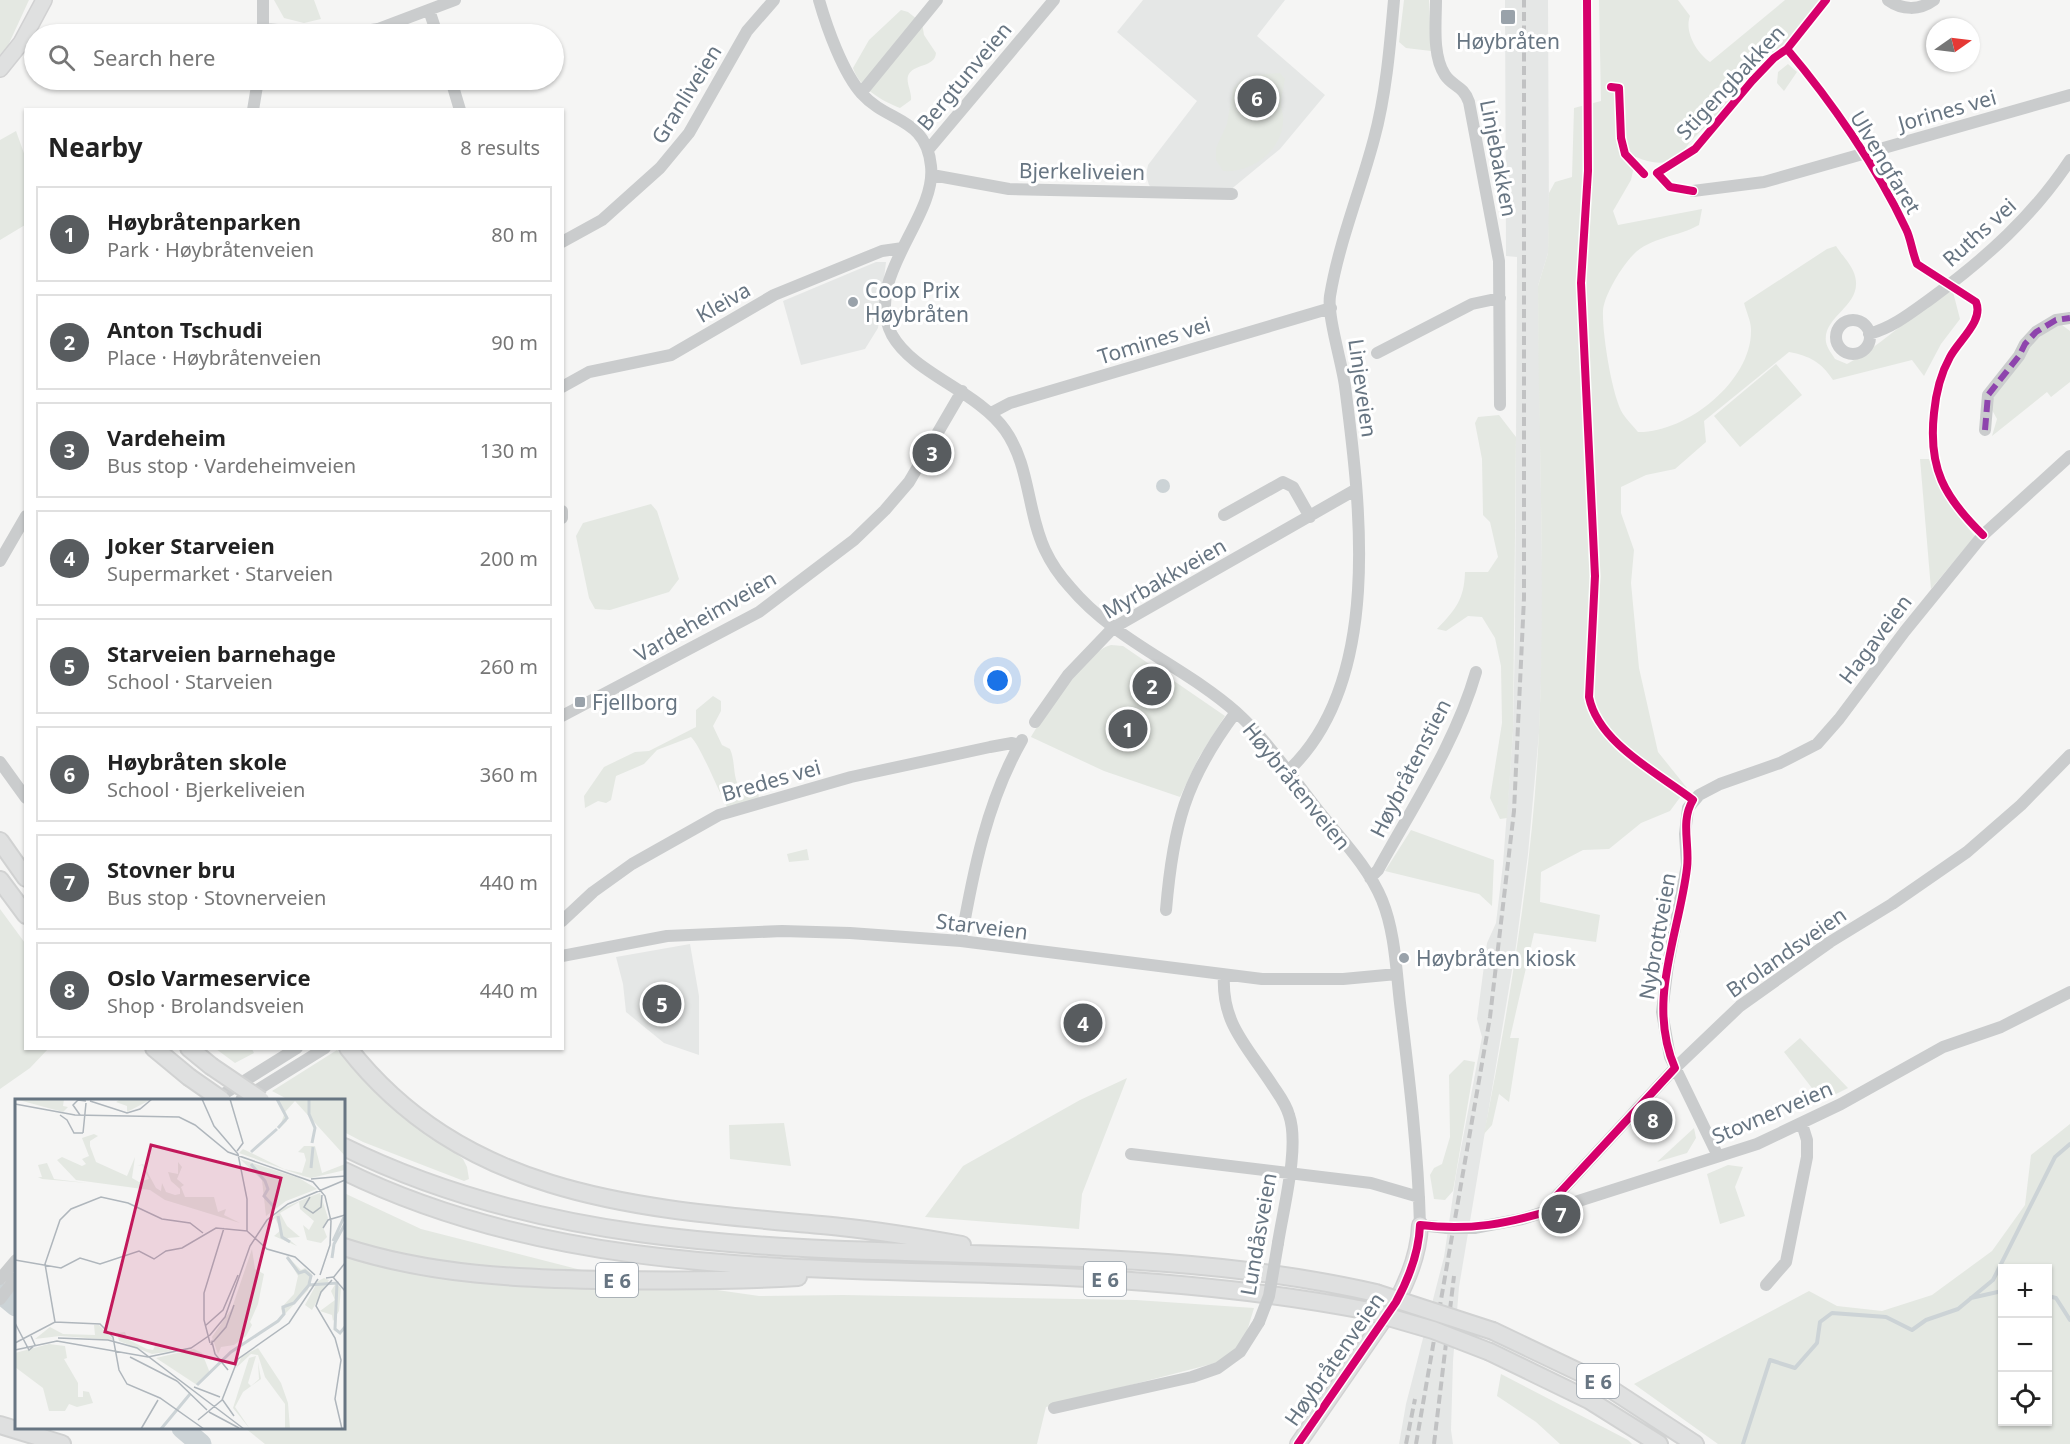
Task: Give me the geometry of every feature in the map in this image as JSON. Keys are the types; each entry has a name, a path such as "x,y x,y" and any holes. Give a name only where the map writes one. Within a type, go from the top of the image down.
{"highway":[{"path":"0,841 24,875"},
{"path":"0,880 24,912"},
{"path":"156,1050 219,1099"},
{"path":"191,1050 258,1099"},
{"name":"E 6","path":"350,1050 390,1095 438,1133 478,1157 550,1185 620,1203 701,1214 844,1227 1019,1256"},
{"name":"E 6","path":"345,1147 398,1172 476,1200 525,1214 604,1229 746,1244 1218,1266 1310,1279 1376,1293 1493,1331 1600,1382 1695,1444"},
{"name":"E 6","path":"345,1171 388,1191 471,1221 601,1251 691,1262 1191,1284 1276,1294 1364,1310 1433,1330 1490,1352 1589,1400 1659,1444"},
{"name":"E 6","path":"345,1247 416,1266 533,1278 747,1281 892,1271"},
{"path":"0,1425 62,1444"}],"main road":[{"path":"31,24 44,0"},
{"path":"0,69 24,37"},
{"name":"Høybråtenveien","path":"1298,1444 1396,1302 1407,1281 1419,1243 1420,1225"}],"street":[{"path":"263,0 263,24"},
{"path":"391,24 455,0"},
{"name":"Granliveien","path":"564,241 602,220 660,168 689,134 747,31 774,0"},
{"name":"Høybråtenveien","path":"819,0 840,54 861,93 913,126 928,150 932,175 927,195 890,278 885,300 889,328 900,345 916,360 991,413 1006,431 1017,453 1049,559 1082,601 1113,628 1215,694 1236,712 1258,734 1288,771 1370,878 1385,909 1397,974 1416,1132 1420,1225"},
{"path":"861,93 937,0"},
{"name":"Bergtunveien","path":"928,150 1054,0"},
{"name":"Linjeveien","path":"1288,771 1317,736 1337,692 1350,650 1357,610 1360,575 1355,490 1345,384 1329,299 1350,210 1374,138 1394,0"},
{"name":"Linjebakken","path":"1436,0 1437,47 1441,67 1447,78 1465,92 1472,116 1499,261 1500,405"},
{"path":"1888,0 1902,7 1916,8 1934,0"},
{"path":"429,10 434,24"},
{"path":"254,108 257,90"},
{"path":"454,90 459,108"},
{"name":"Jorines vei","path":"1693,191 1764,182 2070,95"},
{"name":"Ruths vei","path":"1869,334 1893,326 1992,251 2042,199 2070,160"},
{"name":"Bjerkeliveien","path":"932,175 1009,189 1232,194"},
{"name":"Kleiva","path":"564,386 589,372 671,355 774,296 882,251 903,248"},
{"path":"1377,353 1472,304 1500,298"},
{"name":"Tomines vei","path":"991,413 1010,403 1330,308"},
{"path":"1985,430 1988,394 2019,356 2025,344 2036,332 2056,320 2062,317 2070,318"},
{"name":"Vardeheimveien","path":"564,715 759,612 854,540 885,510 909,482 946,414 962,391"},
{"name":"Hagaveien","path":"1688,808 1699,795 1720,784 1780,763 1817,744 1983,535 2070,456"},
{"path":"1224,515 1283,482 1293,488 1310,517"},
{"name":"Myrbakkveien","path":"1035,722 1068,675 1113,628 1355,490"},
{"path":"0,561 21,534"},
{"name":"Høybråtenstien","path":"1370,878 1378,870 1444,749 1467,700 1476,672"},
{"path":"1166,910 1173,841 1182,806 1202,760 1236,712"},
{"name":"Bredes vei","path":"564,919 593,892 632,864 719,815 858,775 1021,742 997,792 984,832 961,941"},
{"name":"Brolandsveien","path":"1555,1209 1554,1199 1675,1068 1749,1000 1830,942 1892,904 1967,852 2021,805 2070,755"},
{"path":"0,762 24,795"},
{"name":"Nybrottveien","path":"1688,808 1685,834 1688,865 1662,1001 1665,1042 1675,1068 1718,1156"},
{"name":"Starveien","path":"564,956 667,936 782,931 961,941 1224,975 1299,981 1397,974"},
{"name":"Lundåsveien","path":"1054,1408 1200,1375 1218,1368 1240,1352 1259,1322 1269,1296 1289,1173 1292,1130 1290,1115 1229,1019 1223,995 1224,975"},
{"name":"Stovnerveien","path":"1420,1225 1474,1228 1506,1224 1757,1144 1802,1125 1943,1047 2001,1027 2070,992"},
{"path":"216,1099 294,1050"},
{"path":"244,1099 322,1050"},
{"path":"1767,1285 1786,1262 1808,1150 1802,1125"},
{"path":"1131,1154 1388,1186 1404,1194 1419,1197"},
{"path":"0,1279 15,1261"},
{"path":"0,1299 15,1279"}],"shaded area":[{"path":"0,0 29,0 0,63"},
{"path":"274,0 314,0 321,19 304,23 284,18"},
{"path":"1143,0 1285,0 1257,36 1325,95 1280,149 1229,191 1151,187 1149,185 1146,175 1148,165 1197,101 1117,32"},
{"path":"1404,0 1429,0 1431,51 1406,48 1399,42"},
{"path":"1505,0 1548,0 1548,253 1538,286 1543,634 1539,733 1528,854 1516,946 1459,1287 1453,1361 1451,1430 1453,1444 1399,1444 1406,1404 1444,1257 1456,1175 1482,1037 1477,1019 1487,943 1496,923 1513,731 1517,257 1506,256"},
{"path":"1599,0 1678,0 1690,16 1689,29 1693,42 1710,62 1785,0 1823,0 1781,50 1679,155 1660,163 1636,157 1631,180 1613,211 1618,225 1702,209 1699,225 1648,244 1633,255 1614,281 1604,304 1604,334 1615,394 1623,414 1638,432 1657,430 1676,424 1695,414 1713,400 1741,368 1748,349 1751,327 1744,303 1827,249 1836,246 1853,270 1856,284 1849,302 1830,324 1827,333 1828,349 1835,359 1847,364 1861,356 1952,288 1960,319 1941,344 1924,376 1912,360 1833,380 1814,361 1789,352 1704,421 1706,442 1675,469 1646,475 1621,487 1621,513 1634,550 1631,583 1639,668 1658,752 1687,788 1670,811 1641,823 1609,849 1583,850 1541,872 1540,902 1600,915 1596,942 1534,933 1510,1038 1519,1038 1509,1102 1499,1094 1492,1125 1484,1134 1519,933 1536,781 1542,619 1538,286 1548,253 1549,193 1555,182 1572,177 1574,108 1601,101"},
{"path":"901,10 908,12 922,23 924,35 936,53 932,61 914,69 908,76 911,100 900,108 885,101 860,82 853,68 869,40"},
{"path":"1788,64 1797,72 1784,91 1777,83 1778,72"},
{"path":"1280,73 1285,79 1281,100 1283,120 1277,143 1271,151 1254,164 1234,171 1223,171 1216,160 1216,148 1227,124 1233,89 1240,81 1253,75"},
{"path":"16,131 24,153 24,226 0,240 0,140"},
{"path":"876,262 886,262 878,328 865,349 801,365 783,301"},
{"path":"2058,322 2070,331 2070,382 2051,397 2047,392 1992,436 1997,419 1991,408 1993,398 2029,346"},
{"path":"1776,364 1802,395 1740,447 1714,416"},
{"path":"1499,415 1516,437 1513,731 1507,818 1500,819 1490,798 1502,723 1501,666 1495,638 1482,617 1468,616 1446,631 1437,629 1458,604 1463,590 1465,572 1488,572 1498,557 1490,522 1483,515 1482,459 1475,423 1478,417"},
{"path":"1920,459 1929,459 1948,500 1975,536 1931,589"},
{"path":"1163,479 1168,481 1170,486 1168,491 1163,493 1158,491 1156,486 1158,481"},
{"path":"651,504 657,511 679,579 669,592 610,610 595,609 589,598 576,536 583,523"},
{"path":"1111,645 1123,646 1225,716 1199,757 1180,797 1104,771 1031,737 1078,671 1101,650"},
{"path":"713,696 721,701 721,711 713,726 722,745 730,749 740,789 758,789 759,799 727,807 691,737 657,750 644,764 616,776 611,800 606,803 598,801 585,808 584,796 604,767 635,752 649,751 696,727 696,710"},
{"path":"1411,830 1494,860 1492,906 1479,894 1385,871"},
{"path":"807,849 809,860 789,862 787,854"},
{"path":"0,909 24,942 24,1050 47,1050 30,1068 0,1089"},
{"path":"690,944 699,996 699,1055 664,1043 626,1012 623,984 616,957"},
{"path":"1800,1038 1848,1088 1822,1101 1784,1052"},
{"path":"217,1050 252,1050 254,1053 235,1063"},
{"path":"337,1050 384,1097 463,1159 469,1179 464,1181 363,1142 345,1133 345,1099 287,1099 272,1091"},
{"path":"1464,1060 1475,1062 1453,1191 1445,1200 1434,1199 1430,1175 1434,1168 1442,1164 1450,1137 1449,1075"},
{"path":"1127,1078 1082,1194 1079,1229 925,1217 963,1166 1080,1100"},
{"path":"784,1123 791,1166 730,1159 729,1125"},
{"path":"2070,1124 2070,1444 1718,1444 1634,1384 1809,1291 1837,1306 1882,1311 1932,1295 1992,1251 2025,1205 2031,1155"},
{"path":"1694,1128 1696,1138 1687,1153 1657,1162"},
{"path":"1728,1165 1743,1167 1735,1187 1745,1216 1720,1224 1707,1174"},
{"path":"345,1193 421,1229 585,1271 759,1296 843,1295 1136,1300 1254,1308 1244,1341 1227,1360 1046,1407 1037,1444 265,1444 246,1429 345,1429"},
{"path":"1501,1374 1632,1444 1560,1444 1536,1422 1497,1396"}],"waterway":[{"path":"1743,1444 1770,1360 1795,1368 1817,1343 1820,1322 1832,1313 1886,1317 1912,1330 1926,1320 1958,1309 1993,1280 2055,1157 2070,1144"},
{"path":"1971,1298 1998,1292"},
{"path":"0,1293 15,1305"},
{"path":"2052,1297 2056,1298 2070,1320"},
{"path":"183,1429 201,1444"}],"railway":[{"path":"1416,1444 1490,1017 1514,811 1524,598 1524,0"},
{"path":"1434,1444 1454,1276"},
{"path":"1406,1444 1415,1399"}],"marked path":[{"path":"1985,430 1988,395 2019,356 2025,344 2036,332 2056,320 2070,318"}],"cycle path":[{"path":"1298,1444 1396,1302 1412,1265 1418,1245 1420,1225 1438,1227 1489,1225 1555,1209 1554,1199 1675,1068 1667,1043 1664,993 1687,868 1686,825 1693,800 1647,768 1617,743 1604,729 1589,697 1595,576 1581,283 1588,171 1587,0"},
{"name":"Stigengbakken","path":"1693,191 1670,187 1657,173 1695,149 1752,81 1774,58 1787,49 1826,0"},
{"name":"Stigengbakken","path":"1787,49 1836,112 1881,182 1906,229 1917,264 1976,302 1978,309 1974,323 1950,357 1941,377 1936,398 1933,432 1934,450 1942,480 1958,508 1983,535"},
{"path":"1611,87 1619,88 1621,138 1625,154 1644,174"}],"place":[{"name":"Høybråten","path":"1508,17"},
{"name":"Høybråten skole","path":"1257,98"},
{"name":"Coop Prix Høybråten","path":"853,302"},
{"name":"Vardeheim","path":"932,453"},
{"name":"Anton Tschudi","path":"1152,686"},
{"name":"Fjellborg","path":"580,702"},
{"name":"Høybråtenparken","path":"1128,729"},
{"name":"Høybråten kiosk","path":"1404,958"},
{"name":"Starveien barnehage","path":"662,1004"},
{"name":"Joker Starveien","path":"1083,1023"},
{"name":"Oslo Varmeservice","path":"1653,1120"},
{"name":"Stovner bru","path":"1561,1214"}]}
